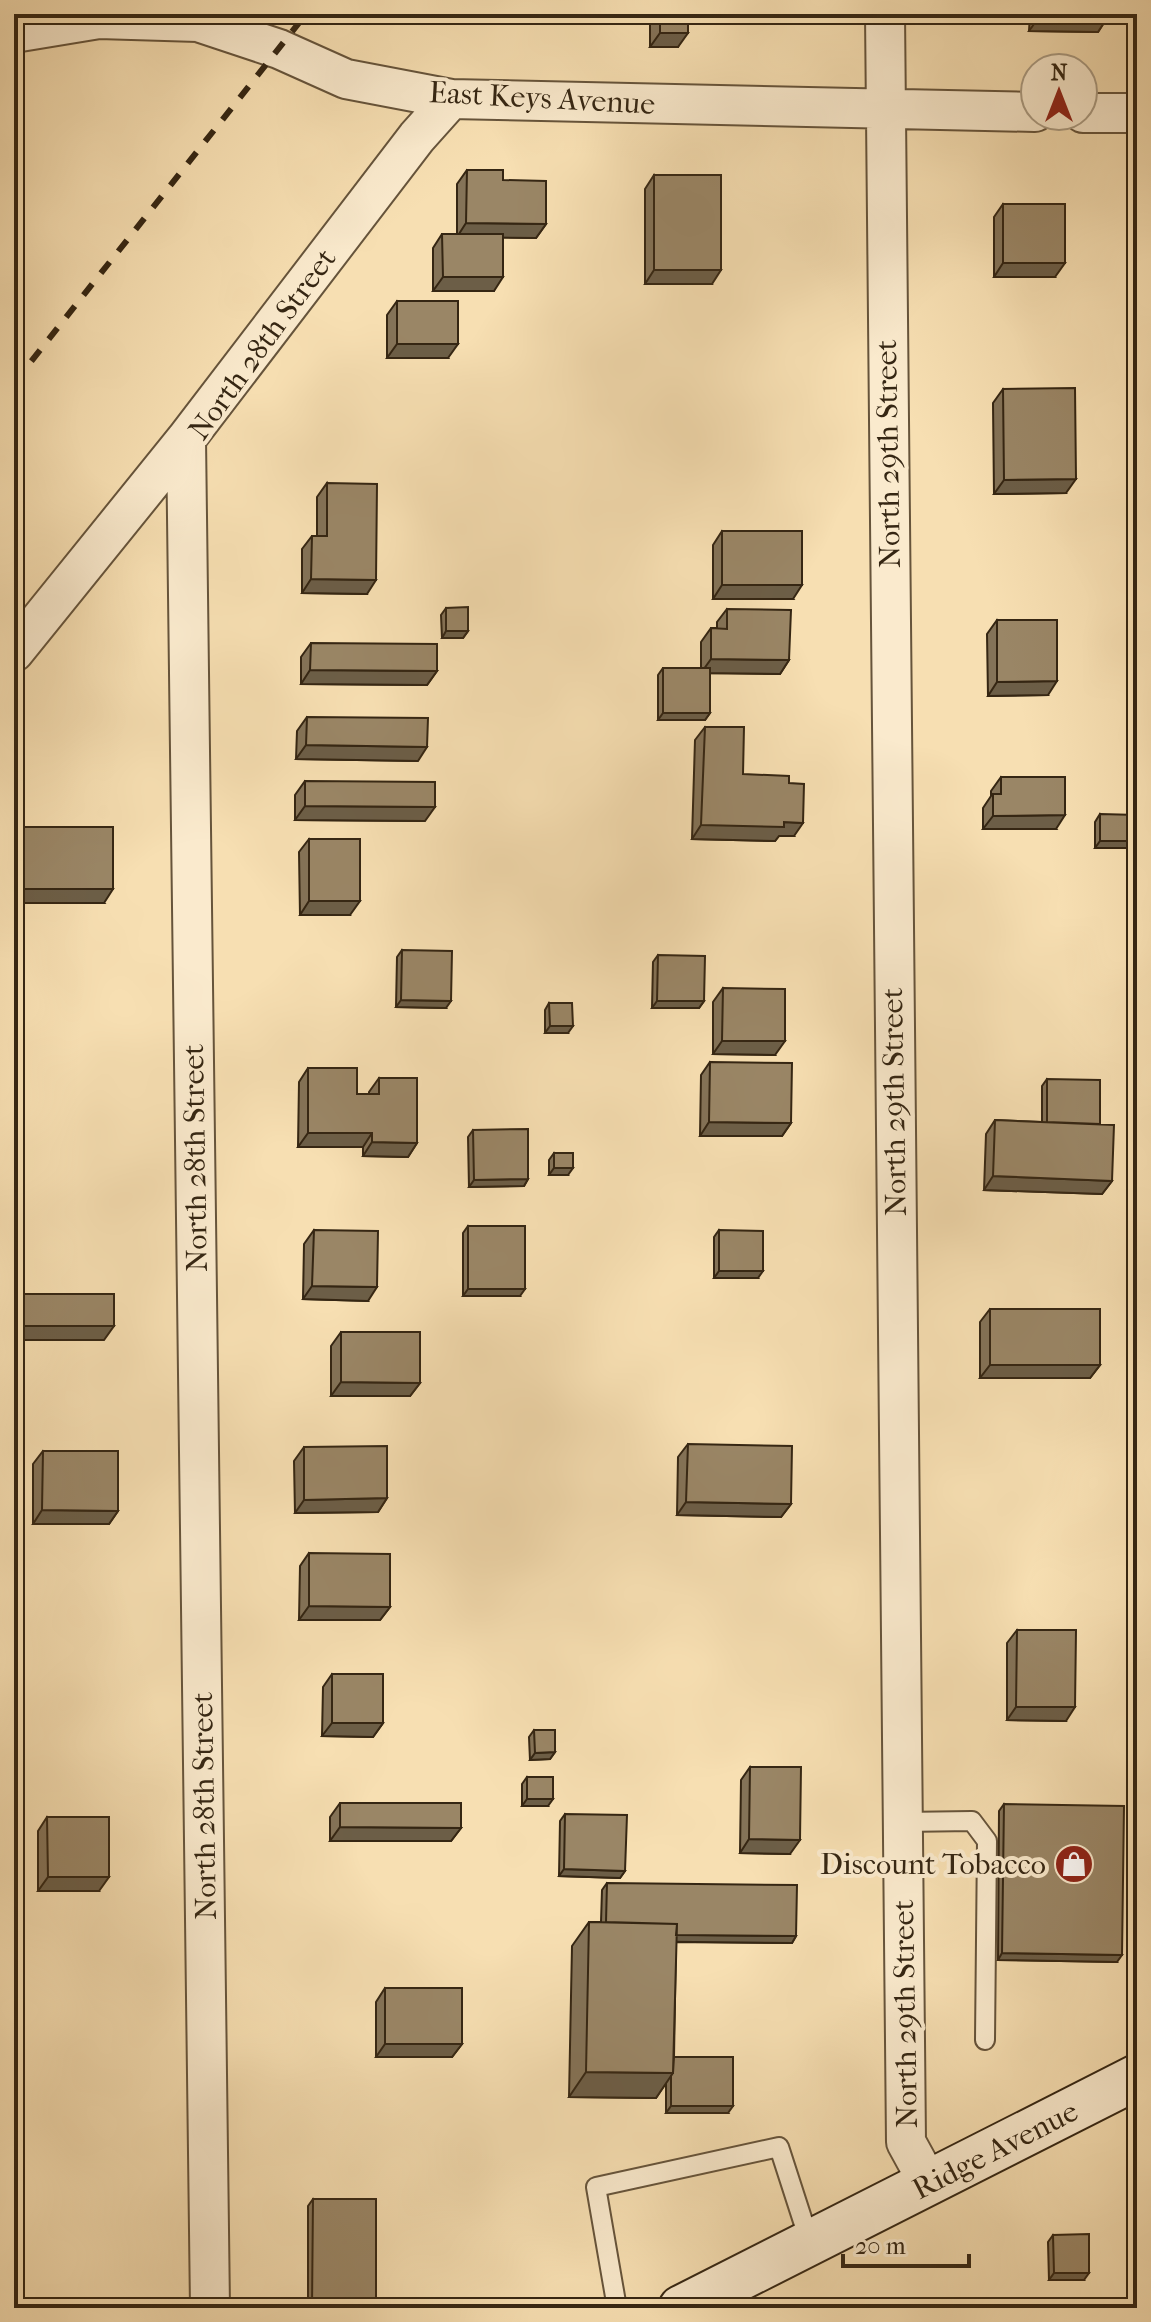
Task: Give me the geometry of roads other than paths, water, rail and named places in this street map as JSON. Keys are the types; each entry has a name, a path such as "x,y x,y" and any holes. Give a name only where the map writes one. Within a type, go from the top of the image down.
{"street":[{"name":"North 29th Street","path":"885,14 906,2142 929,2184"},
{"name":"East Keys Avenue","path":"14,33 99,19 198,22 279,49 346,79 451,99 1019,112"},
{"name":"North 28th Street","path":"210,2308 186,439 417,137 451,99"},
{"path":"1099,113 1137,113"},
{"path":"14,652 186,439"},
{"name":"Ridge Avenue","path":"681,2308 1137,2077"}],"lane":[{"path":"902,1822 972,1821 987,1841 985,2040"},
{"path":"617,2308 596,2187 779,2147 810,2243"}],"railway":[{"path":"14,383 306,14"}],"place":[{"name":"Discount Tobacco","path":"1074,1864"}]}
